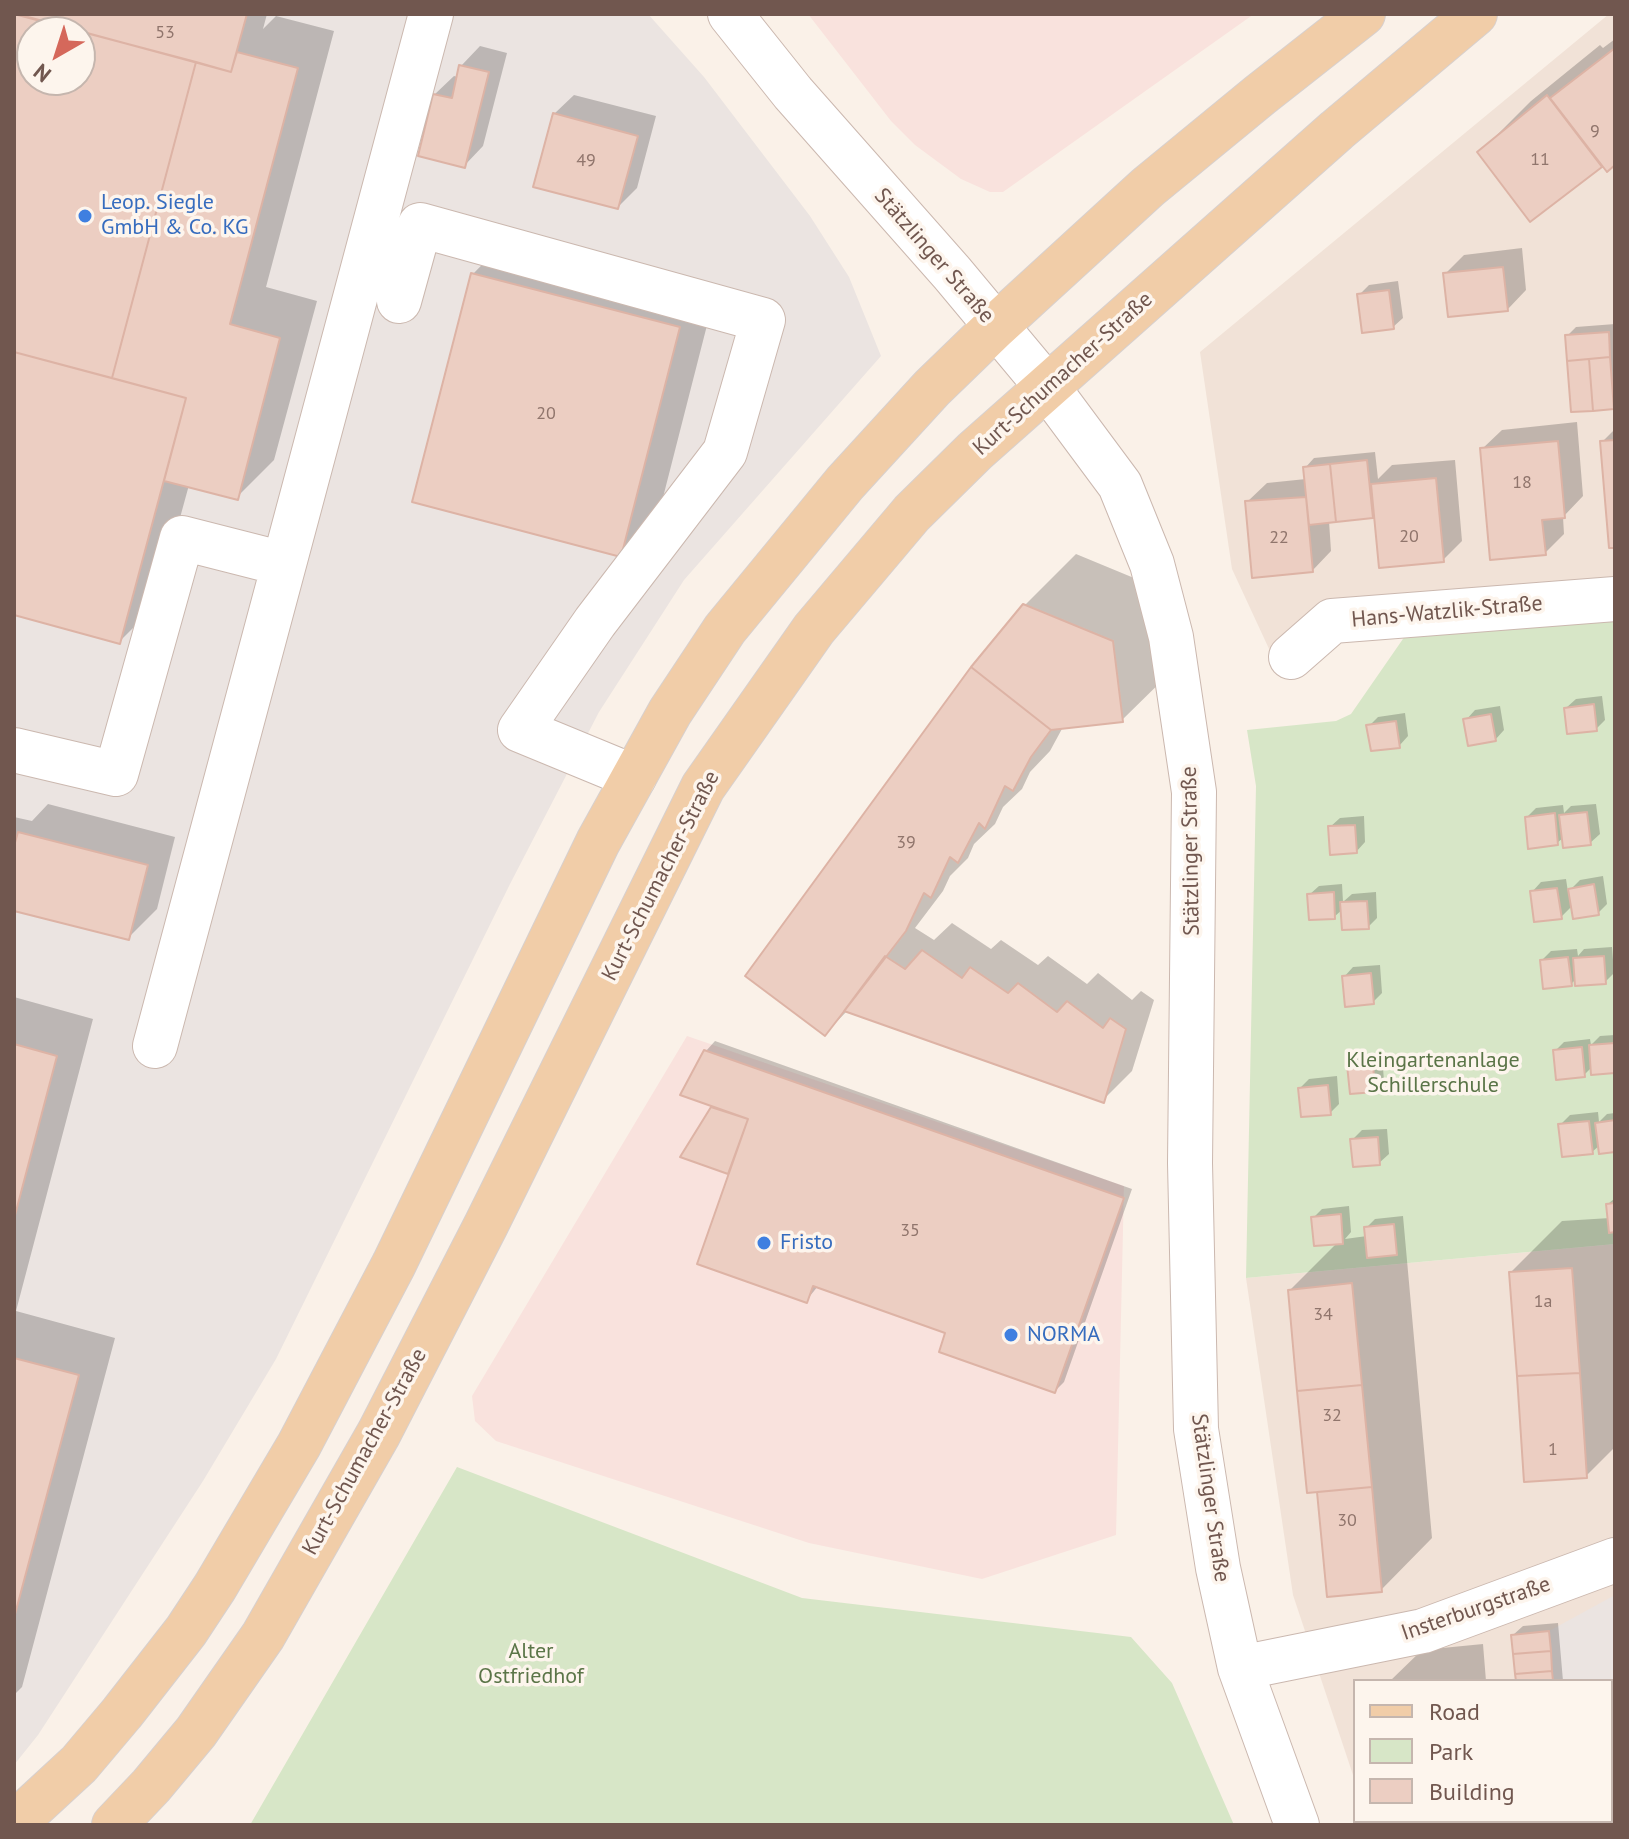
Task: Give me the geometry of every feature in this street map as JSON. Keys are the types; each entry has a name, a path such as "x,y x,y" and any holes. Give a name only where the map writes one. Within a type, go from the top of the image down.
{"main road":[{"path":"14,1824 79,1764 122,1713 186,1631 223,1575 299,1445 394,1264 598,842 670,712 735,617 845,483 926,394 995,327 1148,187 1363,14"},
{"name":"Kurt-Schumacher-Straße","path":"114,1825 196,1732 263,1636 379,1433 703,787 814,629 912,513 975,451 1337,130 1475,14"}],"street":[{"path":"155,1046 431,14"},
{"name":"Stätzlinger Straße","path":"730,14 793,93 952,273 1048,388 1120,485 1152,564 1171,637 1194,792 1190,1163 1196,1429 1218,1568 1240,1668 1297,1825"},
{"path":"399,301 420,225 763,320 725,452 595,622 520,730 634,777"},
{"path":"14,750 116,774 182,538 284,564"},
{"name":"Hans-Watzlik-Straße","path":"1291,657 1332,621 1615,599"},
{"name":"Insterburgstraße","path":"1240,1668 1423,1631 1615,1560"}],"shaded area":[{"path":"14,14 648,14 704,77 810,216 849,277 881,356 684,580 599,712 510,884 276,1359 203,1481 38,1735 14,1765"},
{"path":"808,14 1254,14 1003,192 990,192 961,179 915,145 891,121"},
{"path":"1609,14 1615,14 1615,617 1270,651 1232,569 1200,352"},
{"path":"687,1036 1124,1186 1116,1535 982,1579 809,1543 496,1441 475,1421 472,1396"},
{"path":"1615,1244 1615,1825 1370,1825 1613,1823 1613,1679 1353,1679 1353,1775 1293,1595 1246,1278"},
{"path":"1615,1595 1615,1822 1613,1679 1515,1679 1511,1635 1549,1631"},
{"path":"1528,1823 1586,1823 1528,1825"}],"green space":[{"name":"Kleingartenanlage Schillerschule","path":"1615,617 1615,1244 1246,1278 1256,786 1247,730 1336,721 1351,714 1405,636"},
{"name":"Alter Ostfriedhof","path":"457,1467 802,1598 1131,1637 1172,1683 1234,1825 250,1825"}],"building":[{"name":"Leop. Siegle GmbH & Co. KG","path":"14,14 22,16 16,16 16,96 96,96 96,36 196,62 112,378 14,352"},
{"path":"17,14 247,14 231,72 96,35 96,16"},
{"path":"1615,48 1615,165 1607,172 1550,98"},
{"path":"237,52 298,68 230,324 280,338 238,500 164,481 186,398 112,378 196,62 231,72"},
{"path":"459,65 489,72 465,168 418,156 433,94 452,98"},
{"path":"1547,95 1602,167 1530,222 1477,152"},
{"path":"553,113 638,136 618,209 533,187"},
{"path":"1503,267 1508,311 1448,317 1443,273"},
{"path":"471,273 680,327 621,557 412,502"},
{"path":"1389,290 1394,329 1362,333 1357,294"},
{"path":"1609,332 1610,357 1567,361 1565,335"},
{"path":"14,352 186,398 120,644 14,615"},
{"path":"1610,357 1614,409 1593,411 1589,359"},
{"path":"1589,359 1593,411 1571,412 1567,361"},
{"path":"1615,440 1615,548 1609,548 1600,441"},
{"path":"1558,441 1565,518 1542,520 1546,555 1490,560 1480,448"},
{"path":"1367,460 1373,518 1336,522 1330,464"},
{"path":"1330,464 1336,522 1309,525 1303,467"},
{"path":"1436,478 1444,562 1379,568 1371,484"},
{"path":"1306,497 1313,572 1252,578 1245,501"},
{"path":"1023,604 1113,641 1123,722 1051,730 971,667"},
{"path":"971,667 1051,730 1031,757 1013,791 1005,786 985,829 979,823 958,863 950,857 931,898 924,893 906,931 825,1036 745,976"},
{"path":"1594,704 1597,731 1567,734 1564,708"},
{"path":"1491,714 1496,741 1468,746 1463,719"},
{"path":"1396,721 1400,748 1371,751 1366,725"},
{"path":"1587,812 1591,845 1563,848 1559,815"},
{"path":"1555,813 1558,845 1528,849 1525,817"},
{"path":"1355,825 1357,853 1330,855 1328,826"},
{"path":"18,832 148,865 129,940 14,911 14,846"},
{"path":"1594,884 1599,915 1573,919 1568,889"},
{"path":"1557,888 1562,919 1534,922 1530,891"},
{"path":"1334,892 1335,919 1309,920 1307,894"},
{"path":"1367,901 1369,929 1342,930 1340,902"},
{"path":"922,950 962,978 970,967 1008,993 1018,983 1057,1012 1067,1001 1103,1028 1110,1018 1126,1029 1104,1103 844,1011 885,956 905,969"},
{"path":"1604,956 1606,984 1575,986 1573,958"},
{"path":"1568,957 1572,986 1543,989 1540,960"},
{"path":"1371,973 1374,1004 1345,1007 1342,976"},
{"path":"1615,1043 1615,1073 1591,1075 1589,1045"},
{"path":"14,1044 57,1056 14,1219"},
{"path":"1582,1047 1585,1077 1556,1080 1553,1050"},
{"path":"704,1050 1124,1198 1055,1393 939,1352 945,1333 813,1286 807,1303 697,1264 748,1119 680,1095"},
{"path":"1373,1064 1375,1092 1350,1094 1347,1065"},
{"path":"1328,1085 1331,1115 1301,1117 1298,1088"},
{"path":"711,1107 748,1119 728,1174 680,1157"},
{"path":"1615,1120 1615,1152 1599,1154 1595,1123"},
{"path":"1589,1121 1593,1154 1562,1157 1558,1124"},
{"path":"1378,1137 1380,1165 1353,1167 1350,1139"},
{"path":"1615,1203 1615,1232 1609,1233 1606,1204"},
{"path":"1341,1214 1343,1244 1314,1246 1311,1217"},
{"path":"1394,1224 1397,1255 1367,1258 1364,1227"},
{"path":"1572,1268 1580,1373 1517,1376 1509,1272"},
{"path":"1352,1283 1362,1385 1297,1391 1288,1290"},
{"path":"14,1358 79,1375 14,1618"},
{"path":"1580,1373 1587,1478 1524,1482 1517,1376"},
{"path":"1362,1385 1372,1487 1307,1493 1297,1391"},
{"path":"1372,1487 1382,1592 1327,1597 1317,1492"},
{"path":"1549,1631 1551,1651 1513,1654 1511,1635"},
{"path":"1551,1651 1552,1671 1515,1674 1513,1654"},
{"path":"1552,1671 1553,1679 1516,1679 1515,1674"},
{"path":"1613,1784 1615,1823 1611,1824 1613,1823"},
{"path":"1528,1823 1566,1825 1528,1825"},
{"path":"1566,1823 1588,1823 1588,1825"}],"place":[{"name":"Leop. Siegle GmbH & Co. KG","path":"85,216"},
{"name":"Fristo","path":"764,1243"},
{"name":"NORMA","path":"1011,1335"}]}
